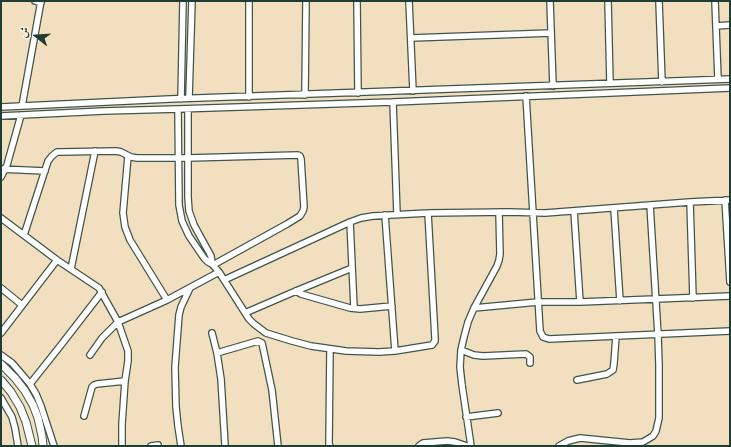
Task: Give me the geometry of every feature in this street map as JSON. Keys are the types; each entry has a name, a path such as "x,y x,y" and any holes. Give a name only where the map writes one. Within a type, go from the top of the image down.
{"main road":[{"path":"1,364 18,382 33,405 38,418 43,446"},
{"path":"1,380 11,392 22,410 29,430 32,446"}],"street":[{"path":"181,99 183,1"},
{"path":"189,98 192,1"},
{"path":"249,1 249,97"},
{"path":"305,95 306,1"},
{"path":"357,1 358,93"},
{"path":"409,1 413,91"},
{"path":"550,1 553,86"},
{"path":"608,1 610,83"},
{"path":"659,1 662,82"},
{"path":"716,1 718,79"},
{"path":"22,106 39,2"},
{"path":"716,26 730,25"},
{"path":"411,38 551,33"},
{"path":"1,107 189,98 730,79"},
{"path":"170,99 181,87"},
{"path":"1,116 730,88"},
{"path":"434,90 436,94 434,100"},
{"path":"526,96 541,334 546,338 658,335 730,331"},
{"path":"393,102 397,214"},
{"path":"104,103 104,111"},
{"path":"178,109 179,205 182,221 189,236 204,258 212,264 224,280 245,313 254,324 266,333 292,341 330,349 362,352 395,351 434,344 428,213"},
{"path":"188,109 188,204 194,225 211,256 212,264"},
{"path":"1,177 21,115"},
{"path":"71,269 95,151"},
{"path":"24,236 50,158 57,152 119,152 137,158 298,155 301,157 304,207 300,216 212,264"},
{"path":"128,156 123,206 124,227 130,240 167,300"},
{"path":"3,169 45,171"},
{"path":"224,280 350,222 373,216 428,213 499,212 545,214 728,200 730,282"},
{"path":"690,202 693,298"},
{"path":"559,446 572,440 584,437 634,444 643,442 653,436 658,426 658,335 650,206"},
{"path":"614,209 620,301"},
{"path":"574,211 580,302"},
{"path":"471,446 461,379 461,350 468,322 499,260 499,212"},
{"path":"385,215 395,351"},
{"path":"1,218 57,260 99,288 118,322 128,351 122,424 122,446"},
{"path":"350,222 354,308"},
{"path":"1,333 57,260"},
{"path":"245,313 352,268"},
{"path":"90,355 102,338 118,322 167,300 218,272"},
{"path":"1,288 22,306"},
{"path":"181,446 176,407 175,367 179,315 190,288"},
{"path":"296,291 301,294 346,307 392,306"},
{"path":"30,384 102,292"},
{"path":"474,308 538,302 620,301 730,296"},
{"path":"212,333 222,385 225,445"},
{"path":"577,380 608,374 613,370 616,336"},
{"path":"217,353 258,341 262,343 272,390 278,446"},
{"path":"330,349 330,446"},
{"path":"461,350 474,355 483,356 526,354 530,357 530,363"},
{"path":"1,355 16,367 36,394 54,446"},
{"path":"84,416 92,387 94,385 126,382"},
{"path":"1,398 12,417 18,446"},
{"path":"466,417 498,413"},
{"path":"572,440 572,446"},
{"path":"419,446 423,444 447,441 467,446"},
{"path":"151,446 158,446"}]}
